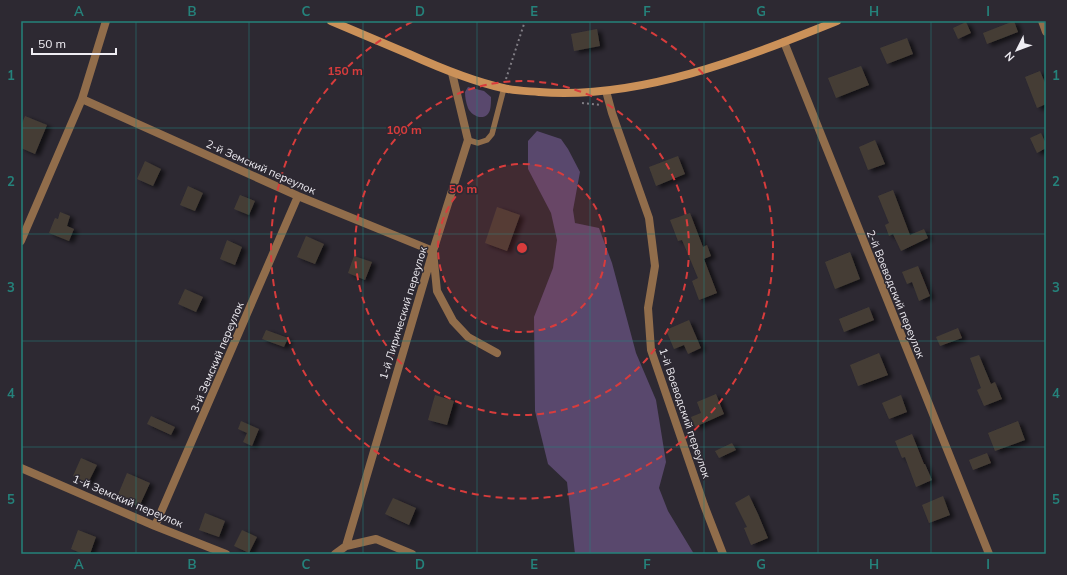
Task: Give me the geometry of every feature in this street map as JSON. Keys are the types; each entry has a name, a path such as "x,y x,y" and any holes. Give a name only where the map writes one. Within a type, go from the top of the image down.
{"street":[{"path":"21,241 82,99 106,21"},
{"path":"331,21 452,73 504,88 561,94 606,91 698,72 784,42 837,21"},
{"path":"1042,21 1046,32"},
{"name":"2-й Воеводский переулок","path":"784,42 989,554"},
{"path":"452,73 468,140"},
{"name":"1-й Воеводский переулок","path":"606,91 612,113 649,218 655,266 648,308 651,350 704,505 723,554"},
{"name":"2-й Земский переулок","path":"82,99 298,196 433,251"},
{"name":"1-й Лирический переулок","path":"346,546 433,251 468,140"},
{"name":"3-й Земский переулок","path":"155,526 298,196"},
{"path":"433,251 437,291 453,321 468,337 497,353"},
{"name":"1-й Земский переулок","path":"21,468 155,526 226,554"},
{"path":"335,554 346,546 376,539 412,554"}],"lane":[{"path":"468,140 478,144 487,140 492,134 504,88"}],"path":[{"path":"504,88 525,21"}],"shaded area":[{"path":"468,87 484,91 491,97 490,110 485,116 476,116 468,108 465,92"},
{"path":"537,131 561,139 580,172 573,210 575,223 599,228 612,263 636,353 656,400 666,462 659,488 668,511 694,554 575,554 567,482 548,464 535,411 534,317 553,268 557,240 551,213 528,169 528,141"}],"building":[{"path":"1014,21 1018,32 987,44 983,33"},
{"path":"966,22 971,33 958,39 953,28"},
{"path":"597,29 600,46 574,51 571,34"},
{"path":"907,38 913,54 887,64 880,48"},
{"path":"861,66 869,85 836,98 828,78"},
{"path":"1040,71 1046,85 1046,104 1037,108 1025,77"},
{"path":"25,116 47,125 35,154 21,148 21,126"},
{"path":"1041,133 1046,144 1046,148 1037,153 1030,138"},
{"path":"875,140 885,164 868,170 859,147"},
{"path":"678,156 685,174 656,186 649,167"},
{"path":"145,161 161,169 153,186 137,179"},
{"path":"188,186 203,193 195,211 180,205"},
{"path":"893,190 910,235 924,229 928,238 901,251 893,234 889,236 885,225 889,223 878,196"},
{"path":"240,195 255,201 249,215 234,209"},
{"path":"497,207 520,215 507,251 485,243"},
{"path":"60,212 70,216 67,226 74,229 69,241 49,233 55,218 58,219"},
{"path":"690,213 703,247 707,245 711,256 704,259 717,293 699,300 692,281 698,278 682,240 678,241 670,220"},
{"path":"306,236 324,244 315,264 297,257"},
{"path":"227,240 242,247 235,265 220,259"},
{"path":"850,252 860,279 835,289 825,262"},
{"path":"354,256 372,262 365,280 348,273"},
{"path":"918,266 930,296 919,301 912,282 907,284 902,272"},
{"path":"185,289 203,297 196,312 178,304"},
{"path":"869,307 874,320 844,332 839,319"},
{"path":"689,320 701,348 688,354 684,345 674,349 666,330"},
{"path":"958,328 962,338 940,346 936,337"},
{"path":"266,330 288,338 284,347 262,339"},
{"path":"879,353 888,375 858,386 850,365"},
{"path":"979,355 991,384 995,382 1002,399 984,406 977,390 981,388 970,358"},
{"path":"716,394 724,414 695,427 691,417 701,413 697,402"},
{"path":"435,395 454,401 447,425 428,420"},
{"path":"901,395 907,412 889,419 882,403"},
{"path":"151,416 175,427 171,435 147,424"},
{"path":"241,421 259,429 252,446 243,442 247,433 238,429"},
{"path":"1018,421 1025,440 995,451 988,433"},
{"path":"912,434 932,480 916,487 905,457 902,458 895,441"},
{"path":"732,443 736,450 719,458 715,451"},
{"path":"987,453 991,463 973,470 969,460"},
{"path":"81,458 97,465 88,483 73,476"},
{"path":"127,473 150,483 139,507 117,497"},
{"path":"749,495 768,538 751,545 744,528 747,527 735,503"},
{"path":"943,496 950,515 929,523 922,505"},
{"path":"393,498 416,508 409,525 385,514"},
{"path":"205,513 225,521 219,537 199,530"},
{"path":"78,530 96,537 90,554 83,554 71,549"},
{"path":"242,530 257,537 249,553 234,546"}]}
